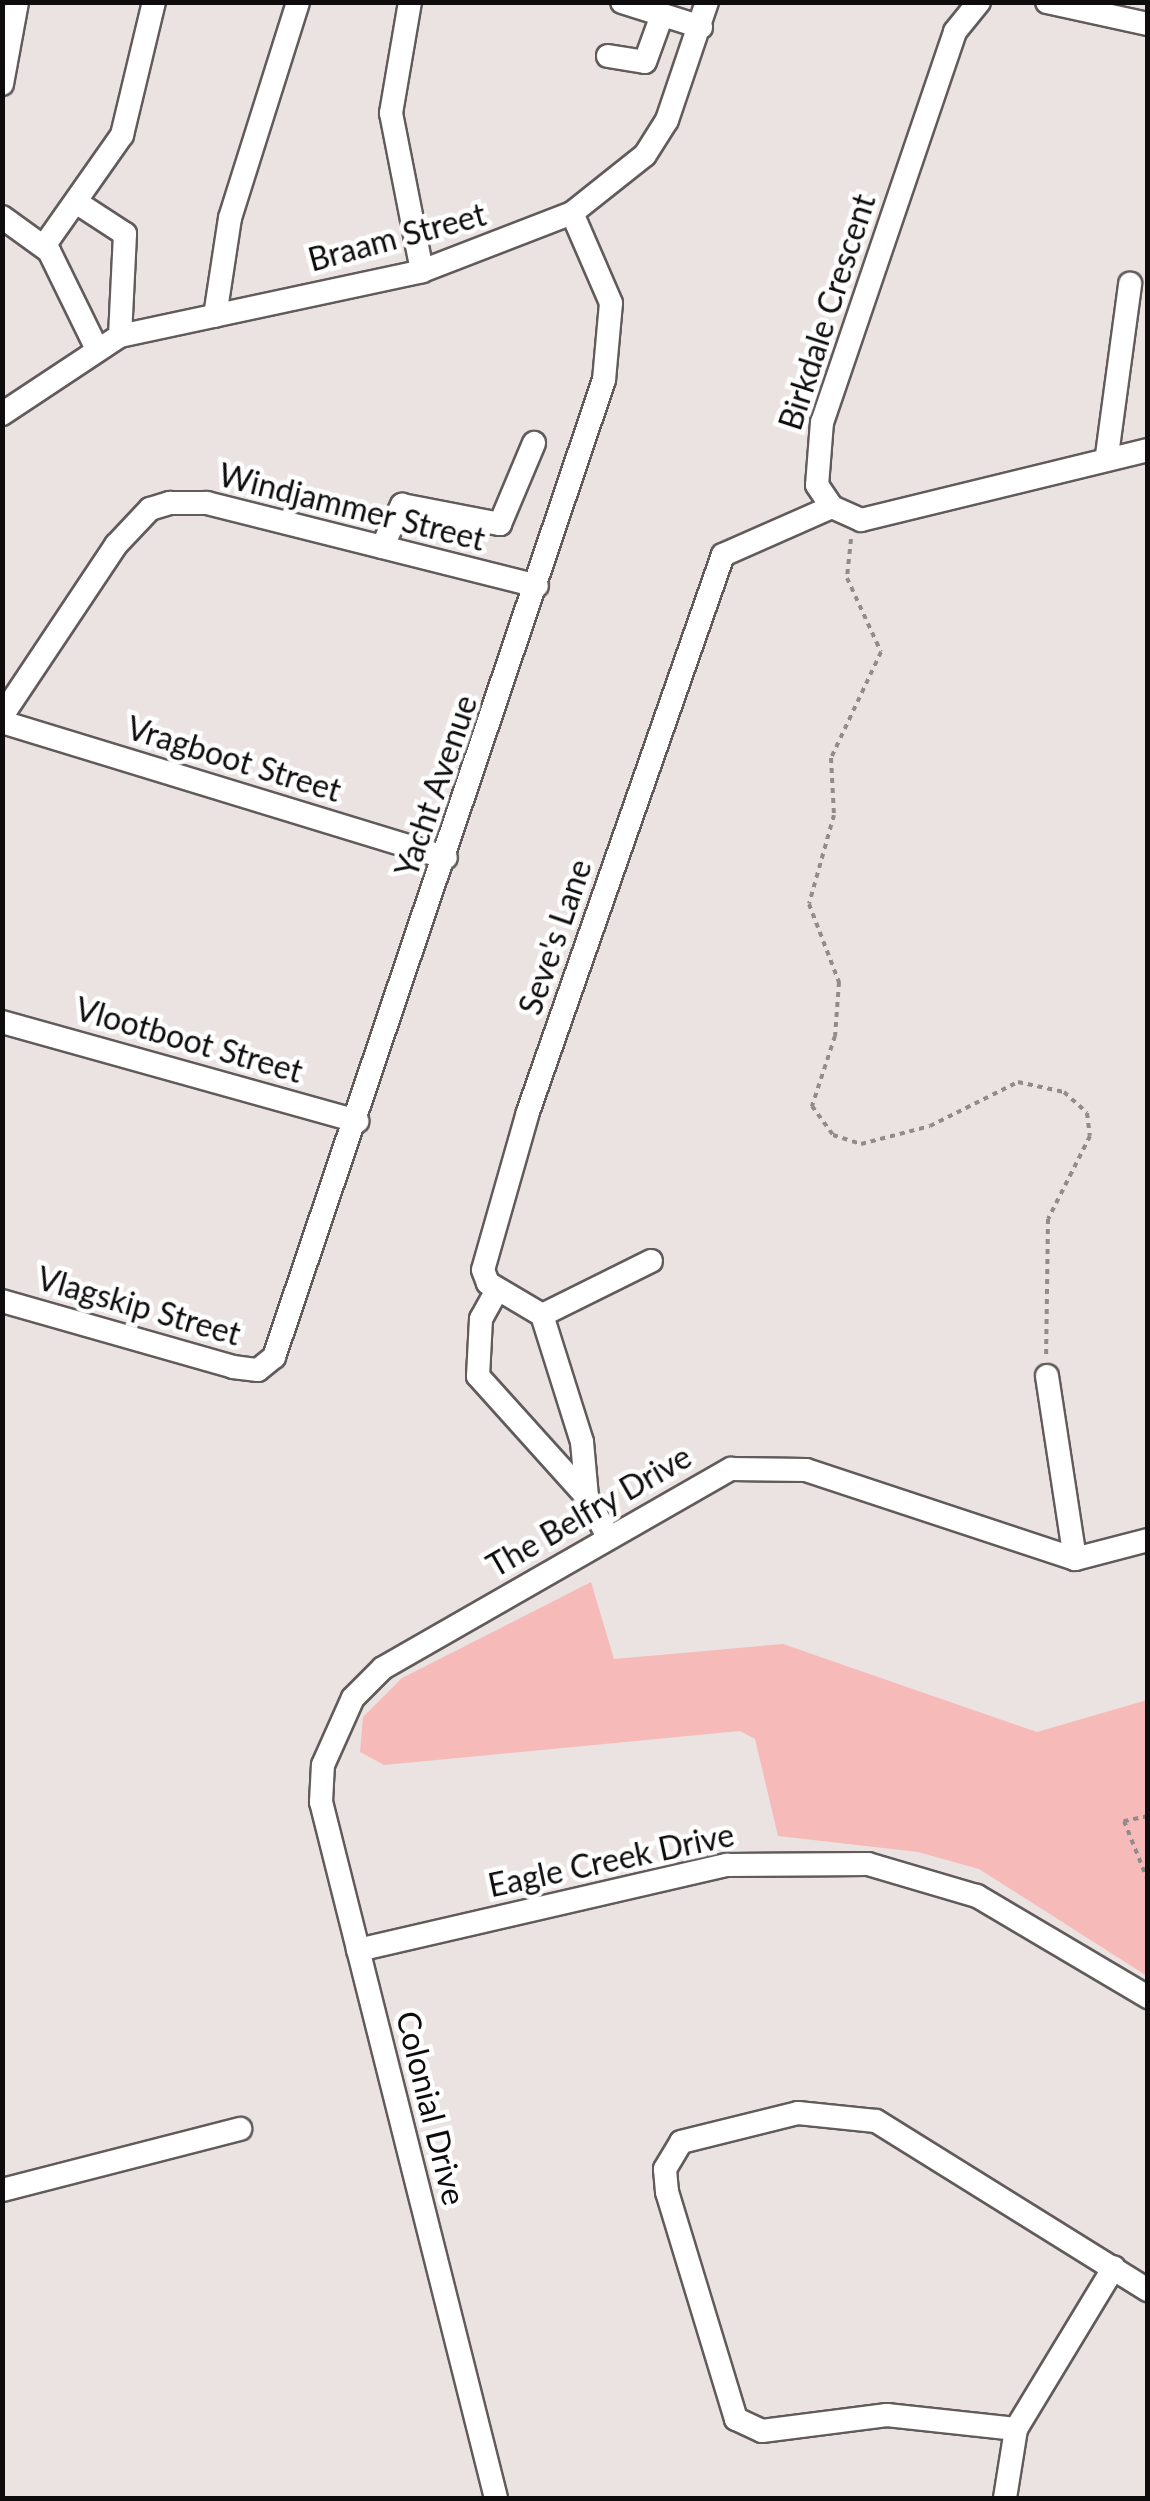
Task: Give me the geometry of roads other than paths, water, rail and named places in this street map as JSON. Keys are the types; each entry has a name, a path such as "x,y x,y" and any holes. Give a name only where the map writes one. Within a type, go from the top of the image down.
{"street":[{"path":"2,84 17,2"},
{"path":"44,246 80,204 122,135 154,2"},
{"path":"215,316 220,254 298,2"},
{"path":"410,2 391,113 422,272"},
{"path":"622,2 701,26"},
{"name":"Braam Street","path":"2,414 95,345 120,336 422,272 572,213 644,155 701,26 706,2"},
{"name":"Birkdale Crescent","path":"832,507 812,470 818,436 956,32 980,2"},
{"path":"1047,2 1148,24"},
{"path":"608,56 646,62 662,15"},
{"path":"80,204 125,234 120,336"},
{"name":"Yacht Avenue","path":"258,1370 274,1357 357,1121 537,586 615,326 572,213"},
{"path":"2,218 44,246 95,345"},
{"path":"1107,455 1130,284"},
{"path":"382,547 402,505 500,524 534,443"},
{"path":"832,507 861,520 1107,455 1148,450"},
{"name":"Windjammer Street","path":"2,719 116,545 150,509 207,503 537,586"},
{"name":"Seve's Lane","path":"497,1290 483,1270 486,1250 528,1112 723,555 832,507"},
{"name":"Vragboot Street","path":"2,719 446,858"},
{"name":"Vlootboot Street","path":"2,1022 357,1121"},
{"path":"542,1315 651,1261"},
{"path":"588,1497 582,1442 542,1315 497,1290 481,1319 478,1376 588,1497 608,1535"},
{"name":"Vlagskip Street","path":"2,1301 258,1370"},
{"path":"1047,1376 1075,1559 1148,1540"},
{"name":"The Belfry Drive","path":"333,1732 383,1668 694,1484 778,1466 1075,1559"},
{"name":"Colonial Drive","path":"333,1732 321,1802 496,2498"},
{"name":"Eagle Creek Drive","path":"358,1950 727,1865 868,1864 977,1896 1148,1997"},
{"path":"1016,2429 887,2415 762,2431 743,2425 722,2396 666,2192 673,2152 708,2131 798,2113 852,2115 894,2128 1148,2290"},
{"path":"2,2190 240,2129"},
{"path":"1005,2498 1016,2429 1114,2267"}]}
